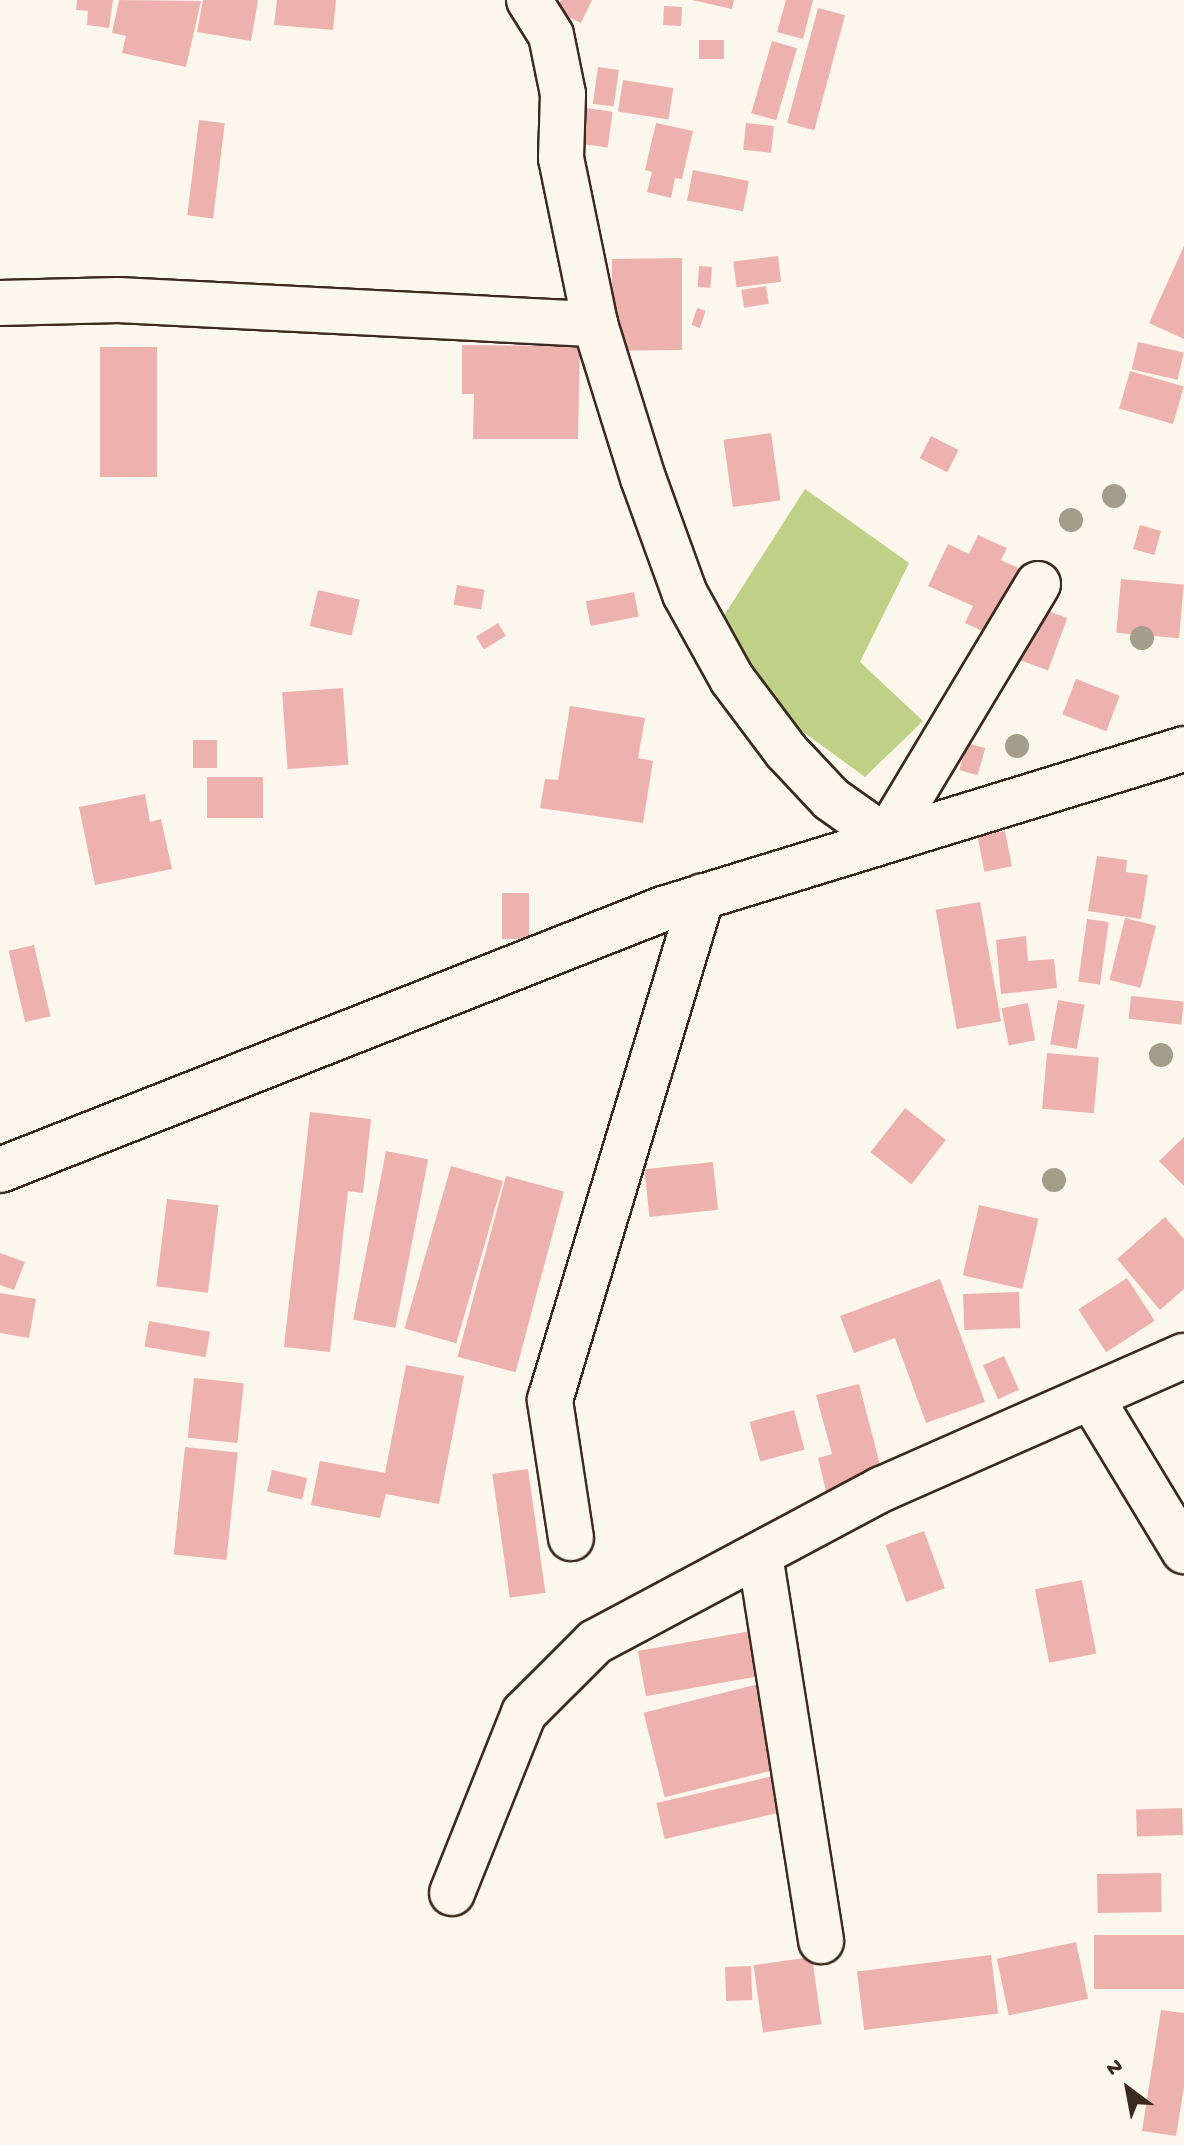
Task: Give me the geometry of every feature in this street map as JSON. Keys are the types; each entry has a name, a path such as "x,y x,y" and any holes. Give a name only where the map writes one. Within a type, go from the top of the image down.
{"street":[{"path":"529,0 551,35 560,79 561,158 595,324 685,594 732,679 786,751 831,799 886,838"},
{"path":"0,303 118,300 595,324"},
{"path":"886,838 1038,584"},
{"path":"0,1170 702,896 1184,749"},
{"path":"571,1538 550,1400 702,896"},
{"path":"452,1893 524,1713 595,1642 882,1489 1184,1356"},
{"path":"1092,1399 1184,1551"},
{"path":"760,1555 821,1941"}],"green space":[{"path":"805,489 909,563 860,662 923,721 865,777 773,710 718,625"}],"building":[{"path":"77,0 113,0 109,28 87,25 88,11 76,10"},
{"path":"119,0 201,1 186,67 122,53 126,36 112,33"},
{"path":"203,0 258,0 251,41 197,32"},
{"path":"277,0 336,0 333,30 274,25"},
{"path":"561,0 592,0 581,23 555,11"},
{"path":"692,0 734,0 732,9"},
{"path":"786,0 813,0 803,39 777,32"},
{"path":"664,6 682,7 681,26 663,25"},
{"path":"818,8 845,15 814,130 787,123"},
{"path":"699,40 724,40 724,59 699,59"},
{"path":"772,41 797,48 776,120 751,113"},
{"path":"598,67 619,70 614,107 593,104"},
{"path":"623,80 673,88 668,120 618,112"},
{"path":"578,107 613,112 608,148 573,143"},
{"path":"199,120 225,123 213,218 187,215"},
{"path":"656,123 693,131 682,179 675,178 671,198 647,192 652,172 645,170"},
{"path":"746,123 774,126 771,153 743,150"},
{"path":"693,170 749,181 743,211 687,200"},
{"path":"1184,246 1184,339 1149,323"},
{"path":"778,256 781,282 737,287 733,261"},
{"path":"682,258 682,350 601,351 612,302 612,259"},
{"path":"699,266 712,267 711,288 698,287"},
{"path":"766,286 769,304 744,308 741,290"},
{"path":"697,308 706,311 700,328 691,325"},
{"path":"1138,342 1184,353 1177,380 1132,369"},
{"path":"462,345 580,346 578,439 473,439 474,394 462,394"},
{"path":"100,347 157,347 157,477 100,477"},
{"path":"1130,371 1184,386 1173,424 1119,408"},
{"path":"771,433 780,500 733,507 723,440"},
{"path":"931,436 959,450 947,472 920,458"},
{"path":"1140,525 1161,531 1154,555 1133,549"},
{"path":"978,535 1007,548 1001,560 1025,571 995,637 965,623 973,606 928,586 948,544 969,554"},
{"path":"1121,579 1184,584 1179,638 1116,633"},
{"path":"457,585 485,590 481,610 454,605"},
{"path":"318,590 360,600 352,636 310,626"},
{"path":"634,592 639,617 591,626 586,601"},
{"path":"1040,608 1067,618 1048,671 1021,661"},
{"path":"498,623 506,636 484,649 476,637"},
{"path":"1076,679 1120,696 1106,731 1062,714"},
{"path":"343,688 348,765 288,769 282,692"},
{"path":"570,706 645,718 638,758 653,761 643,823 540,808 545,779 558,780"},
{"path":"193,740 217,740 217,768 193,768"},
{"path":"967,743 985,748 978,775 959,770"},
{"path":"207,777 263,777 263,818 207,818"},
{"path":"145,794 150,822 161,819 172,869 95,885 79,807"},
{"path":"1005,831 1012,866 984,872 978,836"},
{"path":"1097,856 1127,860 1126,872 1148,875 1141,919 1088,911"},
{"path":"502,893 529,893 529,939 502,939"},
{"path":"980,902 1001,1021 957,1029 936,910"},
{"path":"1125,918 1156,926 1141,988 1110,980"},
{"path":"1087,919 1109,922 1100,984 1078,981"},
{"path":"1026,936 1028,961 1054,959 1057,988 1001,994 996,940"},
{"path":"34,945 50,1016 25,1022 9,951"},
{"path":"1131,996 1184,1002 1181,1024 1129,1019"},
{"path":"1058,1000 1085,1005 1077,1049 1050,1044"},
{"path":"1028,1003 1035,1040 1009,1045 1001,1008"},
{"path":"1047,1053 1099,1058 1094,1113 1042,1109"},
{"path":"905,1108 946,1140 911,1184 871,1152"},
{"path":"310,1112 371,1119 363,1193 348,1191 330,1352 284,1347"},
{"path":"1184,1137 1184,1186 1159,1161"},
{"path":"386,1151 428,1159 395,1328 353,1320"},
{"path":"713,1162 718,1210 649,1217 644,1169"},
{"path":"451,1166 503,1181 456,1343 404,1328"},
{"path":"506,1176 564,1192 516,1372 458,1357"},
{"path":"167,1199 219,1205 208,1293 156,1286"},
{"path":"979,1205 1038,1219 1022,1289 963,1275"},
{"path":"1165,1217 1184,1239 1184,1289 1160,1310 1117,1259"},
{"path":"0,1253 25,1262 14,1290 0,1285"},
{"path":"1127,1278 1155,1321 1106,1352 1078,1310"},
{"path":"940,1279 985,1402 926,1423 895,1338 854,1353 840,1316"},
{"path":"1019,1292 1020,1328 964,1330 963,1294"},
{"path":"0,1293 36,1299 29,1338 0,1333"},
{"path":"149,1321 210,1332 206,1357 144,1347"},
{"path":"1004,1356 1019,1390 998,1399 983,1365"},
{"path":"406,1365 464,1376 439,1504 386,1494 380,1518 311,1505 320,1461 385,1473"},
{"path":"194,1378 244,1383 237,1443 188,1438"},
{"path":"859,1384 883,1476 826,1491 818,1458 832,1454 816,1395"},
{"path":"794,1410 805,1450 760,1462 750,1422"},
{"path":"185,1447 238,1453 226,1560 174,1554"},
{"path":"528,1469 545,1593 510,1598 492,1474"},
{"path":"272,1470 307,1478 302,1500 267,1491"},
{"path":"924,1531 945,1588 906,1602 885,1545"},
{"path":"1082,1580 1096,1654 1049,1663 1035,1589"},
{"path":"762,1629 770,1674 646,1696 638,1651"},
{"path":"763,1683 784,1767 665,1797 644,1713"},
{"path":"782,1774 790,1810 665,1839 656,1803"},
{"path":"1182,1808 1183,1835 1137,1837 1136,1810"},
{"path":"1161,1873 1162,1912 1098,1913 1097,1874"},
{"path":"1094,1935 1184,1935 1184,1989 1094,1989"},
{"path":"1076,1942 1088,1999 1009,2016 997,1959"},
{"path":"991,1955 998,2014 864,2030 857,1971"},
{"path":"812,1957 821,2024 763,2033 754,1965"},
{"path":"751,1966 752,2000 726,2001 725,1967"},
{"path":"1161,2010 1184,2013 1184,2087 1176,2136 1142,2131"}]}
